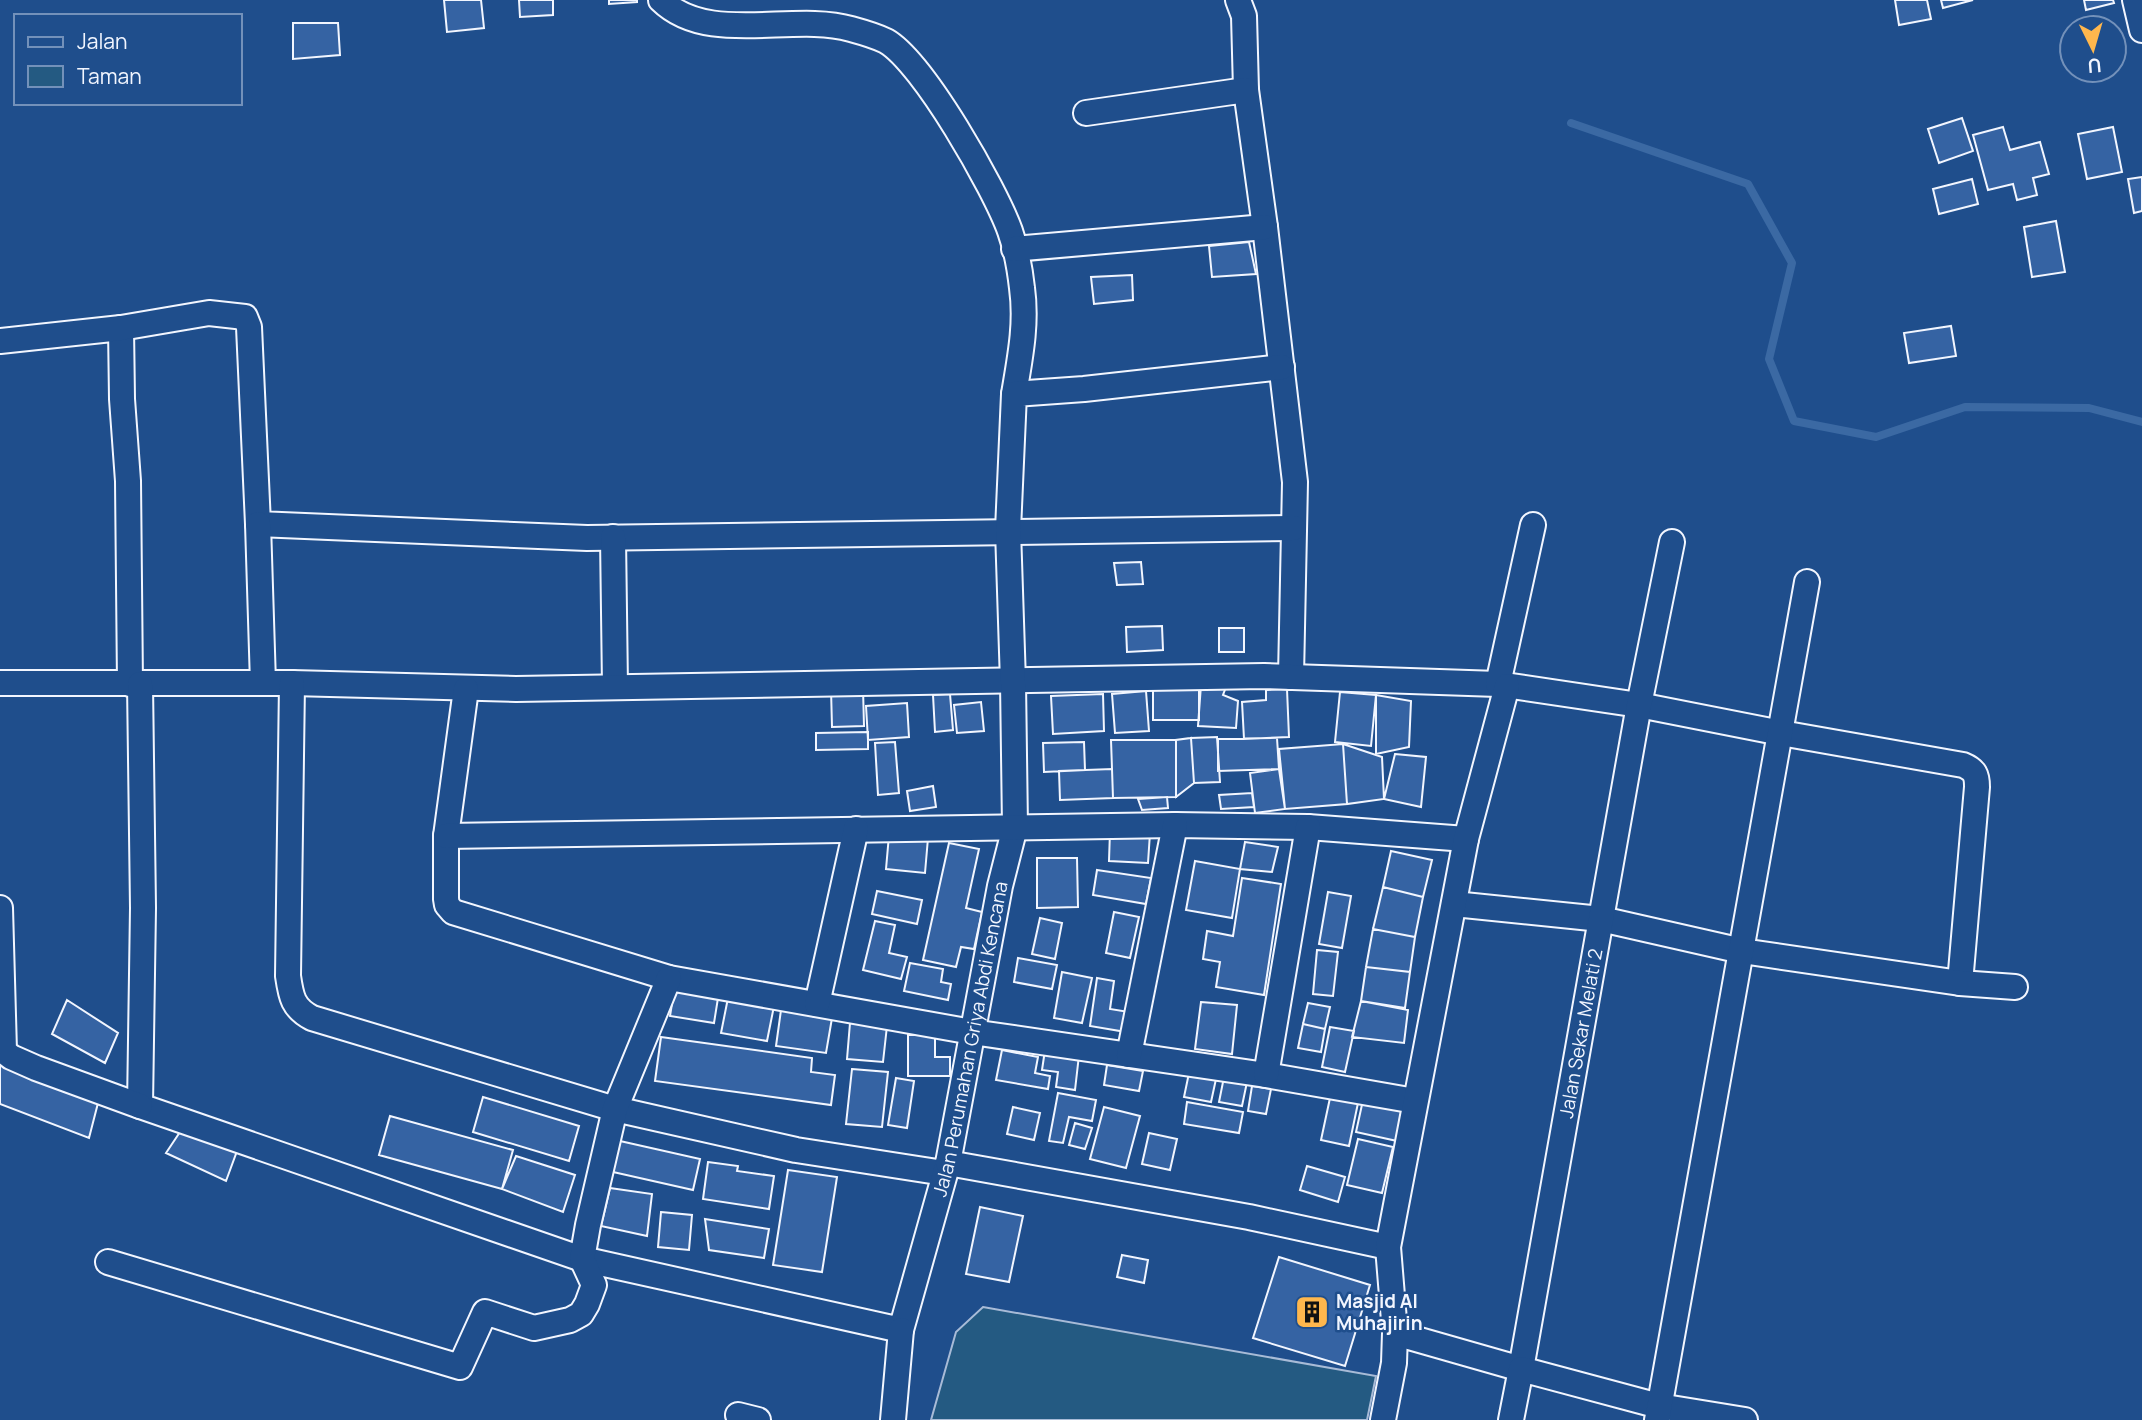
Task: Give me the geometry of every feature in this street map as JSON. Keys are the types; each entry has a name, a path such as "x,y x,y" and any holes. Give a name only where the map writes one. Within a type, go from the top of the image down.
{"street":[{"name":"Jalan Perumahan Griya Abdi Kencana","path":"661,0 688,19 724,24 813,24 848,28 887,41 914,65 993,192 1011,233 1023,289 1025,334 1014,394 1007,530 1013,682 1014,827 1000,886 946,1168 901,1330 893,1420"},
{"path":"1238,0 1244,16 1246,90 1295,482 1292,677"},
{"path":"2135,0 2142,30"},
{"path":"1086,113 1246,90"},
{"path":"1014,249 1265,227"},
{"path":"0,341 121,328 209,313 245,317 250,345 263,683"},
{"path":"121,328 143,908 140,1106"},
{"path":"1014,394 1282,367"},
{"path":"258,524 587,538 1294,528"},
{"path":"1383,1420 1390,1395 1395,1333 1388,1247 1466,839 1503,685 1534,525"},
{"path":"613,537 615,687"},
{"name":"Jalan Sekar Melati 2","path":"1511,1420 1639,705 1672,542"},
{"path":"1658,1413 1807,582"},
{"path":"0,683 292,683 466,689 1292,677 1503,685 1639,705 1973,769 1977,776 1977,787 1960,983"},
{"path":"292,683 288,976 290,993 299,1011 312,1018 615,1109 796,1150 946,1168 1249,1217 1388,1247"},
{"path":"466,689 446,836 446,899 453,912 669,978 972,1032 1266,1075 1415,1101"},
{"path":"446,836 1175,825 1308,827 1466,839"},
{"path":"1129,1055 1175,825"},
{"path":"1266,1075 1308,827"},
{"path":"817,1004 856,829"},
{"path":"1454,904 1601,919 1742,951 1960,983 2015,987"},
{"path":"0,908 4,1051 11,1057 140,1106 582,1259 901,1330"},
{"path":"108,1262 460,1367 485,1312 534,1328 570,1320 580,1314 587,1304 594,1285 582,1259 615,1109 669,978"},
{"path":"1395,1333 1521,1369 1658,1413 1730,1419"}],"green space":[{"path":"983,1307 1376,1376 1367,1420 931,1420 956,1332"}],"building":[{"path":"444,0 481,0 484,28 447,32"},
{"path":"519,0 553,0 553,15 520,17"},
{"path":"609,0 637,0 637,2 609,4"},
{"path":"1895,0 1927,0 1931,19 1899,25"},
{"path":"1941,0 1973,0 1943,8"},
{"path":"2084,0 2113,0 2114,3 2086,10"},
{"path":"293,23 338,23 340,55 293,59"},
{"path":"1962,118 1973,151 1939,163 1928,129"},
{"path":"2003,127 2010,150 2040,142 2049,174 2033,178 2037,195 2017,200 2013,184 1988,190 1973,135"},
{"path":"2113,127 2122,172 2087,179 2078,134"},
{"path":"2142,177 2142,211 2134,213 2128,179"},
{"path":"1972,179 1978,204 1939,214 1933,189"},
{"path":"2056,221 2065,272 2032,277 2024,227"},
{"path":"1249,242 1256,274 1212,277 1209,246"},
{"path":"1132,275 1133,300 1094,304 1091,277"},
{"path":"1951,326 1956,356 1909,363 1904,333"},
{"path":"1141,562 1143,584 1117,585 1114,563"},
{"path":"1162,626 1163,650 1127,652 1126,627"},
{"path":"1219,628 1244,628 1244,652 1219,652"},
{"path":"1201,685 1226,687 1223,695 1238,701 1236,728 1198,726"},
{"path":"863,688 864,726 832,727 831,689"},
{"path":"1153,688 1199,688 1199,720 1153,720"},
{"path":"1287,689 1289,737 1244,739 1242,702 1266,700 1266,690"},
{"path":"1146,691 1149,731 1115,733 1112,694"},
{"path":"1340,692 1376,695 1371,746 1335,742"},
{"path":"950,694 953,730 935,732 933,695"},
{"path":"1103,694 1104,731 1053,734 1051,696"},
{"path":"1376,695 1411,701 1409,747 1376,754"},
{"path":"981,702 984,731 957,733 954,705"},
{"path":"907,703 909,737 868,740 866,706"},
{"path":"868,732 868,749 816,750 816,733"},
{"path":"1217,737 1220,782 1194,783 1191,738"},
{"path":"1191,738 1194,783 1176,797 1176,740"},
{"path":"1277,738 1279,769 1218,771 1218,739"},
{"path":"1111,740 1176,740 1176,797 1113,798"},
{"path":"895,742 899,793 878,795 875,743"},
{"path":"1084,742 1085,770 1044,772 1043,743"},
{"path":"1343,744 1382,757 1384,799 1347,804"},
{"path":"1343,744 1347,804 1285,809 1279,749"},
{"path":"1395,754 1426,757 1421,807 1384,799"},
{"path":"1112,769 1113,798 1060,800 1059,771"},
{"path":"1279,769 1285,809 1255,813 1250,773"},
{"path":"933,786 936,807 910,811 907,791"},
{"path":"1252,793 1254,807 1221,809 1219,795"},
{"path":"1167,797 1168,808 1142,810 1138,799"},
{"path":"1110,831 1150,833 1148,863 1109,861"},
{"path":"889,835 928,838 925,873 886,869"},
{"path":"1245,842 1278,847 1272,872 1240,869"},
{"path":"949,843 979,849 966,908 982,912 974,949 961,947 956,967 923,960"},
{"path":"1391,851 1432,860 1423,897 1383,887"},
{"path":"1037,858 1077,858 1078,907 1037,908"},
{"path":"1195,861 1240,869 1232,918 1186,910"},
{"path":"1097,870 1151,878 1146,904 1093,895"},
{"path":"1242,878 1281,884 1264,995 1216,987 1220,962 1203,959 1207,931 1233,936"},
{"path":"1383,887 1423,897 1415,937 1373,929"},
{"path":"877,891 922,900 917,924 872,914"},
{"path":"1328,892 1351,896 1342,948 1319,944"},
{"path":"1114,912 1139,917 1130,958 1106,953"},
{"path":"1040,918 1062,923 1055,959 1032,954"},
{"path":"875,921 895,925 889,953 907,957 901,979 863,970"},
{"path":"1373,929 1415,937 1410,972 1366,967"},
{"path":"1317,950 1338,952 1333,996 1313,994"},
{"path":"1018,958 1057,965 1052,989 1014,982"},
{"path":"910,963 943,969 941,982 951,984 948,1000 904,991"},
{"path":"1366,967 1410,972 1405,1008 1361,1001"},
{"path":"1062,972 1092,978 1082,1023 1054,1018"},
{"path":"1097,978 1114,981 1110,1009 1129,1012 1126,1032 1090,1026"},
{"path":"674,991 718,998 714,1023 670,1016"},
{"path":"728,998 774,1006 767,1041 721,1033"},
{"path":"67,1000 118,1033 105,1063 52,1034"},
{"path":"1361,1001 1408,1010 1404,1043 1352,1037"},
{"path":"1201,1002 1237,1005 1232,1054 1195,1049"},
{"path":"1308,1003 1330,1007 1325,1029 1303,1024"},
{"path":"781,1010 832,1018 826,1053 776,1046"},
{"path":"850,1023 887,1026 883,1062 847,1059"},
{"path":"1303,1024 1325,1029 1321,1052 1298,1048"},
{"path":"1330,1027 1354,1031 1345,1072 1322,1067"},
{"path":"908,1035 935,1035 935,1057 950,1057 950,1076 908,1076"},
{"path":"661,1037 812,1058 811,1072 835,1075 831,1105 655,1081"},
{"path":"1002,1050 1038,1057 1035,1073 1050,1076 1048,1089 996,1080"},
{"path":"1045,1050 1079,1055 1075,1090 1056,1087 1058,1072 1042,1070"},
{"path":"0,1057 98,1103 89,1138 0,1104"},
{"path":"1107,1065 1143,1071 1139,1091 1104,1085"},
{"path":"852,1069 888,1072 882,1127 846,1124"},
{"path":"1189,1073 1216,1079 1211,1102 1184,1097"},
{"path":"1224,1077 1247,1082 1242,1106 1219,1102"},
{"path":"896,1078 914,1081 907,1128 888,1125"},
{"path":"1252,1086 1271,1089 1266,1114 1248,1111"},
{"path":"1058,1093 1096,1100 1092,1121 1069,1117 1063,1143 1049,1141"},
{"path":"483,1097 579,1126 569,1161 473,1132"},
{"path":"1330,1098 1358,1103 1349,1146 1321,1140"},
{"path":"1363,1100 1403,1109 1397,1141 1356,1132"},
{"path":"1187,1102 1243,1112 1239,1133 1184,1124"},
{"path":"1013,1107 1040,1113 1034,1140 1007,1134"},
{"path":"1104,1107 1140,1116 1126,1168 1090,1159"},
{"path":"390,1116 513,1150 502,1189 379,1155"},
{"path":"1075,1123 1092,1128 1085,1149 1069,1145"},
{"path":"182,1129 237,1151 226,1181 166,1153"},
{"path":"1149,1133 1177,1139 1170,1170 1142,1164"},
{"path":"1358,1139 1393,1147 1382,1193 1347,1185"},
{"path":"620,1141 700,1159 693,1190 613,1172"},
{"path":"516,1156 575,1175 563,1212 502,1189"},
{"path":"708,1162 738,1166 737,1171 774,1176 769,1209 703,1199"},
{"path":"1307,1166 1345,1177 1338,1202 1300,1190"},
{"path":"788,1170 837,1177 822,1272 773,1265"},
{"path":"610,1188 652,1194 647,1236 601,1226"},
{"path":"980,1207 1023,1216 1009,1282 966,1274"},
{"path":"661,1212 692,1215 689,1250 658,1247"},
{"path":"705,1219 769,1229 764,1258 709,1250"},
{"path":"1122,1255 1148,1260 1144,1283 1117,1277"},
{"name":"Masjid Al Muhajirin","path":"1279,1257 1370,1285 1345,1366 1253,1338"}],"waterway":[{"path":"1571,123 1748,184 1792,263 1769,359 1794,421 1876,437 1965,407 2089,408 2142,422"}],"place":[{"name":"Masjid Al Muhajirin","path":"1312,1312"}]}
